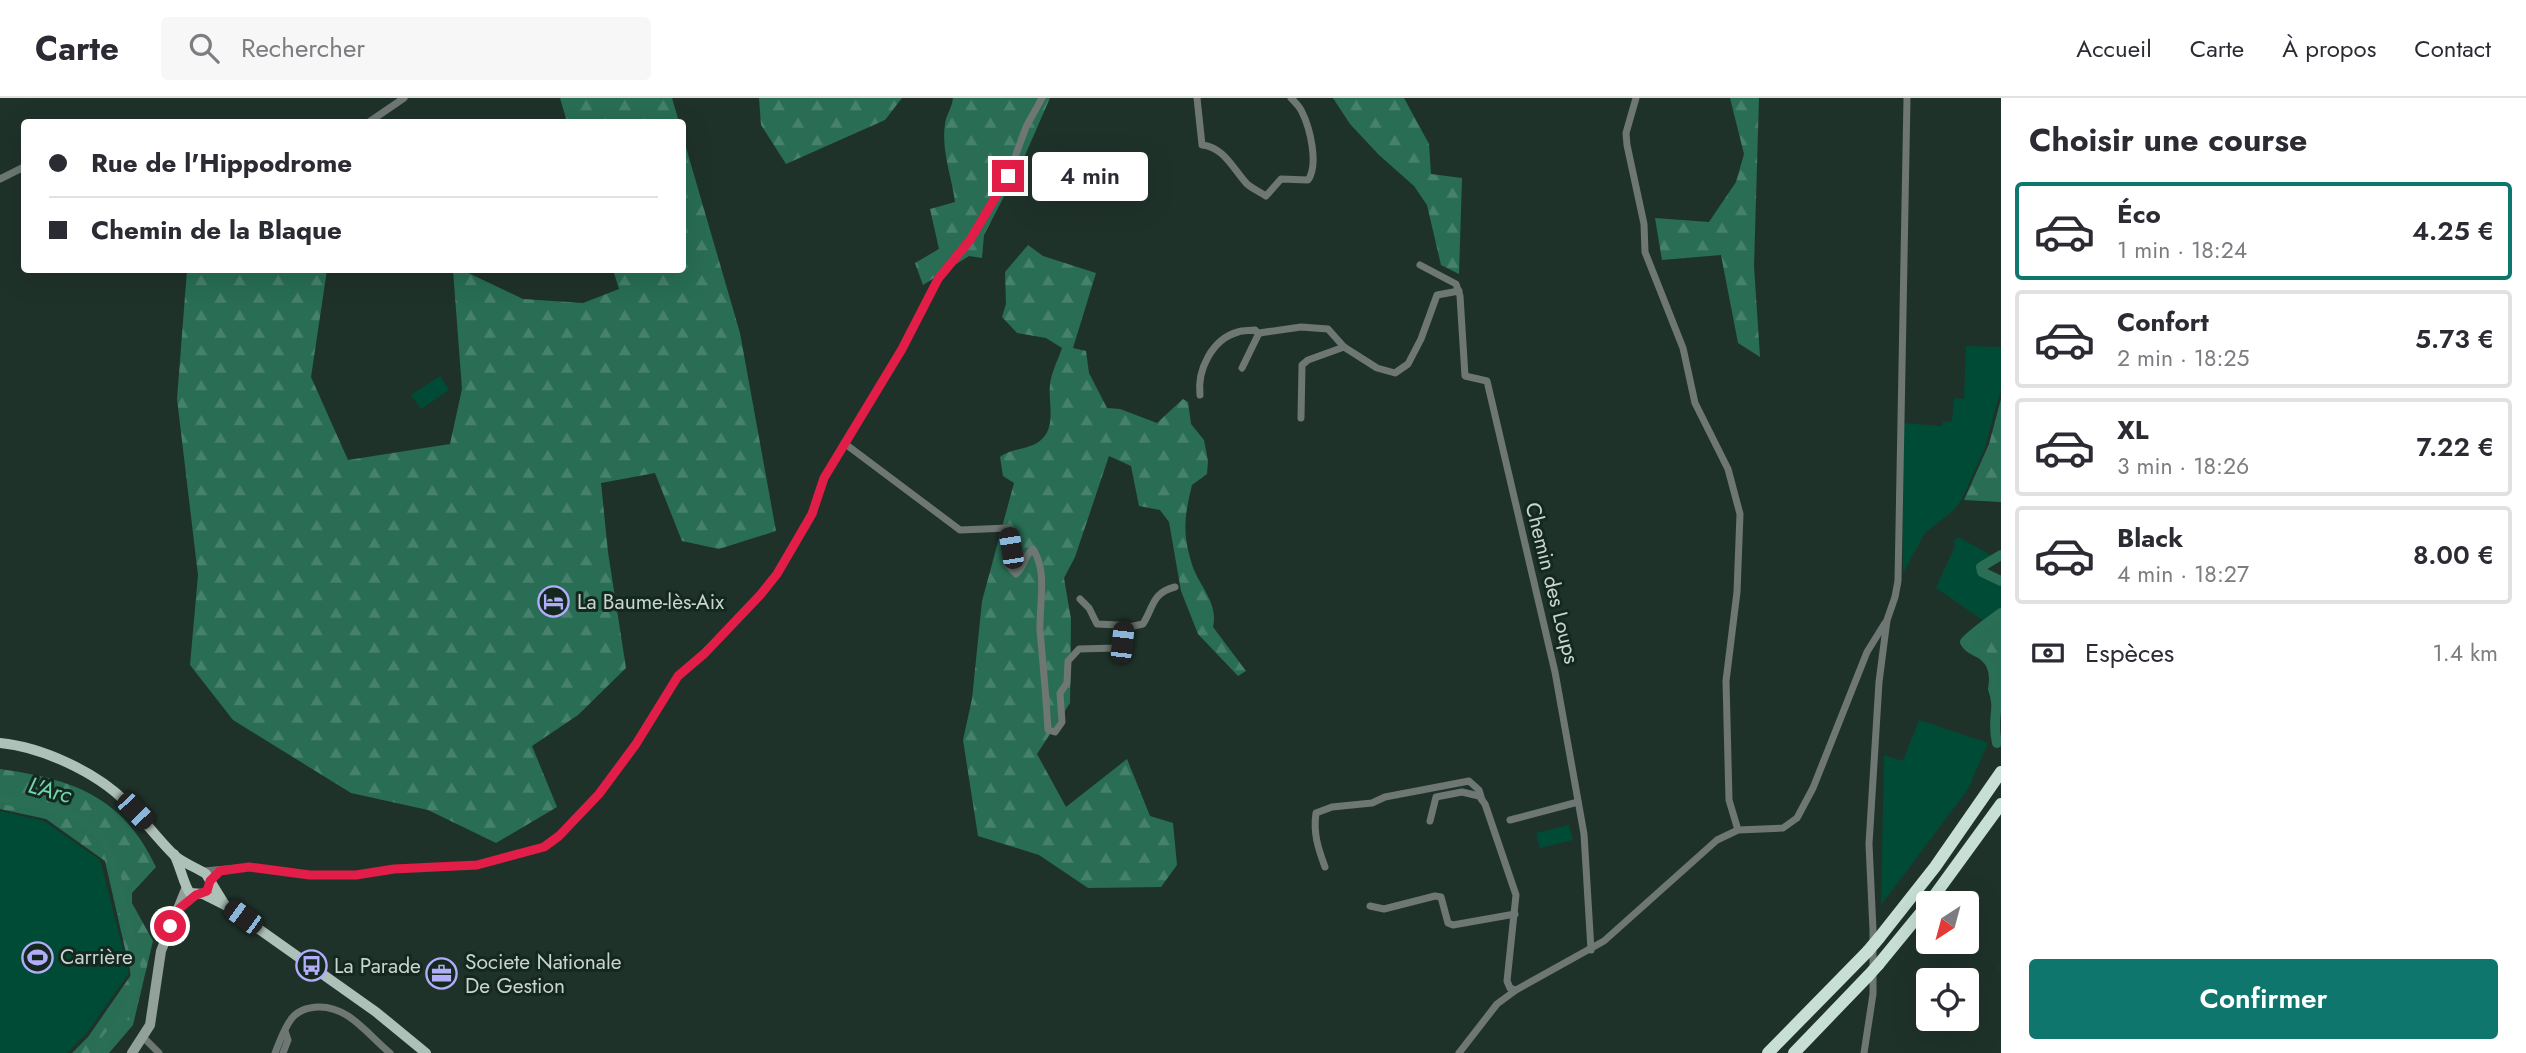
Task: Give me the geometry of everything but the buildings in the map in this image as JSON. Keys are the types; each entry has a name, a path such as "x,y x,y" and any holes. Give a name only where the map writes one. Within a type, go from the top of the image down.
{"highway":[{"path":"1768,1053 1827,995 1879,938 1935,867 1999,775"},
{"path":"1938,891 2001,804"},
{"path":"1794,1053 1868,976 1916,919"}],"main road":[{"path":"0,743 50,756 99,780 124,799 174,855 192,889 225,905 376,1012 426,1053"},
{"path":"174,855 205,876 225,905"},
{"path":"132,1053 152,1018 159,959 175,914 192,889 188,873 205,876"},
{"path":"192,889 209,888 205,876"}],"street":[{"path":"373,119 404,98"},
{"path":"205,876 249,867 310,875 356,875 394,869 477,865 544,847 559,836 599,794 636,744 678,676 705,653 777,574 812,514 824,478 902,349 938,279 970,240 1008,176 1026,127 1041,98"},
{"path":"1197,98 1202,145 1212,146 1249,186 1266,196 1281,179 1308,180 1314,172 1314,155 1302,112 1291,98"},
{"path":"1636,98 1626,133 1644,224 1645,252 1683,348 1695,403 1728,469 1740,514 1737,592 1726,681 1729,800 1738,830"},
{"path":"1864,1053 1873,994 1869,844 1881,637 1898,581 1907,98"},
{"path":"0,179 21,168"},
{"path":"1259,334 1301,327 1328,329 1344,347 1377,368 1395,373 1408,364 1421,339 1437,295 1459,291 1456,284 1420,265"},
{"name":"Chemin des Loups","path":"1459,291 1465,376 1487,381 1555,672 1584,834 1591,950"},
{"path":"1200,395 1199,386 1205,361 1220,343 1238,332 1255,330 1259,334"},
{"path":"1242,368 1259,334"},
{"path":"1301,418 1302,365 1308,360 1344,347"},
{"path":"844,443 960,530 1008,528 1011,548 1007,564 1016,574 1023,569 1028,553 1033,549 1039,558 1040,568 1040,626 1048,730 1055,732 1062,722 1060,693 1066,683 1068,661 1079,649 1116,648 1122,642 1124,628"},
{"path":"1080,599 1089,608 1097,624 1124,628 1143,624 1151,612 1154,599 1164,590 1175,587"},
{"path":"1459,1053 1497,1004 1516,990 1604,941 1717,840 1738,830 1783,828 1797,818 1813,788 1867,652 1881,637"},
{"path":"1325,867 1317,846 1314,828 1316,813 1332,807 1372,803 1385,797 1469,781 1479,790 1516,895 1507,981 1510,988 1516,990"},
{"path":"1430,821 1436,797 1462,792 1479,796 1483,801"},
{"path":"1510,820 1578,802"},
{"path":"1370,906 1384,909 1435,895 1441,897 1448,923 1453,925 1515,914"},
{"path":"275,1053 293,1017 310,1007 335,1008 345,1013 390,1053"},
{"path":"283,1053 288,1040 285,1030"},
{"path":"142,1037 159,1053"}],"green space":[{"path":"560,98 672,98 678,119 566,119"},
{"path":"759,98 902,98 885,120 786,164 761,125"},
{"path":"953,98 1050,98 1023,160 984,235 982,258 969,256 923,285 915,263 939,249 930,209 955,202 944,134"},
{"path":"1333,98 1404,98 1429,144 1431,174 1462,178 1459,274 1441,265 1427,205 1414,186 1350,124"},
{"path":"1730,98 1759,98 1754,266 1760,357 1738,343 1721,255 1662,260 1655,218 1709,222 1736,182 1744,154"},
{"path":"686,147 740,333 776,531 719,549 682,541 655,473 601,483 608,552 626,668 578,715 532,746 557,807 496,843 428,810 351,793 233,720 190,665 198,575 177,399 187,273 327,273 311,377 348,460 450,444 462,389 453,273 468,273 523,299 583,303 619,289 614,273 686,273"},
{"path":"1028,245 1043,256 1096,273 1073,348 1086,351 1089,373 1107,408 1120,409 1157,423 1183,399 1188,402 1191,424 1204,440 1208,461 1207,474 1192,485 1186,514 1186,541 1194,570 1213,609 1213,627 1246,671 1238,676 1198,634 1181,591 1169,522 1160,510 1139,506 1131,466 1109,456 1075,557 1064,578 1071,619 1070,703 1037,754 1066,807 1127,759 1150,816 1173,823 1177,865 1161,887 1088,888 1039,855 978,836 963,740 972,699 982,601 1014,483 1003,476 1000,457 1033,445 1047,432 1051,380 1062,348 1046,338 1017,333 1002,317 1006,304 1005,272"},
{"path":"1966,346 2001,347 2001,389 1984,450 1962,499 1954,510 1925,533 1903,573 1902,423 1942,426 1943,421 1952,422 1954,398 1964,399"},
{"path":"440,376 449,390 421,409 411,395"},
{"path":"2001,399 2001,502 1964,500 1989,444"},
{"path":"1958,537 1994,557 1979,567 1982,575 2001,583 2001,612 1987,623 1936,588"},
{"path":"2001,615 2001,701 1991,663 1967,641"},
{"path":"1919,720 1988,743 1968,789 1881,905 1884,755 1903,761"},
{"path":"0,769 50,779 93,795 128,823 156,867 132,893 132,903 153,941 133,1025 109,1053 72,1053 88,1037 131,975 105,861 46,819 0,809"},
{"path":"0,811 44,821 100,860 129,973 86,1034 67,1053 0,1053"},
{"path":"1569,825 1573,840 1540,848 1536,833"}],"waterway":[{"path":"2001,555 1981,567 1982,572 2001,581"},
{"path":"1997,743 1992,667 1984,656 1965,642 2001,613"},
{"name":"L'Arc","path":"0,799 51,808 76,817 96,831 109,851 131,938 136,976 133,994 125,1012 95,1053"}],"place":[{"name":"La Baume-lès-Aix","path":"554,602"},
{"name":"Carrière","path":"37,957"},
{"name":"La Parade","path":"311,966"},
{"name":"Societe Nationale De Gestion","path":"442,974"}],"route":[{"path":"170,926 180,908 196,895 207,891 210,881 220,871 249,867 310,875 356,875 394,869 477,865 544,847 559,836 599,794 636,744 678,676 705,653 777,574 812,514 824,478 902,349 938,279 970,240 1008,176"}]}
